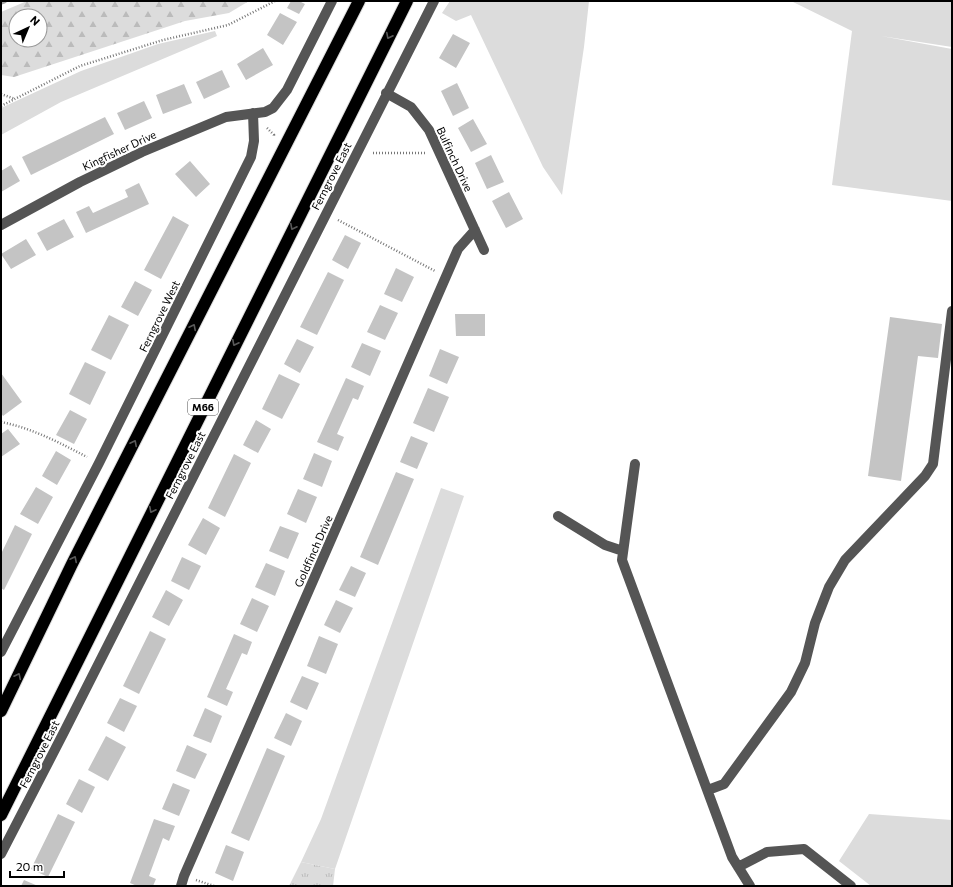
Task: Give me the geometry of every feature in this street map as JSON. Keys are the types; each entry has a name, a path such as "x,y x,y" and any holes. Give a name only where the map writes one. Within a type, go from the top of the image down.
{"highway":[{"path":"1,711 72,564 360,1"},
{"name":"M66","path":"1,815 112,588 407,1"}],"street":[{"path":"253,113 265,112 279,103 332,1"},
{"name":"Ferngrove East","path":"1,854 326,214 359,146 434,1"},
{"name":"Bulfinch Drive","path":"386,93 411,108 429,130 484,250"},
{"name":"Kingfisher Drive","path":"1,225 80,182 142,152 226,118 253,113"},
{"name":"Ferngrove West","path":"1,652 99,463 251,157 254,141 253,113"},
{"name":"Goldfinch Drive","path":"183,881 458,249 475,230"},
{"path":"708,790 724,784 792,692 805,663 815,623 829,587 845,560 925,476 932,464 952,311"},
{"path":"635,464 622,551 624,565 732,857 750,886"},
{"path":"558,516 604,545 622,551"},
{"path":"738,868 766,852 804,849 851,886"}],"path":[{"path":"1,106 80,66 162,40 228,25 275,1"},
{"path":"1,94 15,99"},
{"path":"359,146 372,153 424,154 437,148"},
{"path":"326,214 446,277"},
{"path":"1,422 18,425 62,444 99,463"},
{"path":"183,881 214,886"}],"green space":[{"path":"27,1 249,1 229,13 185,21 14,77 1,75 1,12 8,9 8,48 48,48 48,8 10,8"},
{"path":"450,1 589,1 584,47 562,195 543,167 471,15 456,21 442,13"},
{"path":"791,1 952,1 952,47 881,36 952,49 952,201 832,185 852,31"},
{"path":"215,31 217,36 61,102 1,135 1,108 81,71 158,44"},
{"path":"441,488 464,496 335,869 301,862 321,819"},
{"path":"869,814 952,820 952,886 871,886 839,861"},
{"path":"301,862 335,869 333,886 289,886"}],"building":[{"path":"291,1 299,1 305,4 299,14 287,8"},
{"path":"280,13 297,22 283,45 267,35"},
{"path":"453,34 470,43 456,68 439,58"},
{"path":"263,48 273,65 246,80 237,64"},
{"path":"222,70 230,87 204,99 196,82"},
{"path":"457,83 469,108 453,116 441,91"},
{"path":"184,84 192,103 163,114 156,95"},
{"path":"144,101 152,118 125,130 117,113"},
{"path":"105,117 114,134 31,175 22,157"},
{"path":"473,119 487,144 471,152 458,128"},
{"path":"491,155 504,182 487,189 475,163"},
{"path":"190,161 210,184 196,197 175,174"},
{"path":"11,165 20,181 1,192 1,171"},
{"path":"139,183 149,204 86,233 76,212 89,206 93,213 128,197 125,190"},
{"path":"509,192 523,219 506,228 492,201"},
{"path":"173,216 189,225 161,279 144,270"},
{"path":"64,219 74,237 47,251 37,233"},
{"path":"345,235 361,243 348,269 332,260"},
{"path":"26,239 36,255 11,269 1,254"},
{"path":"396,268 414,277 402,302 384,294"},
{"path":"328,272 344,280 317,335 300,327"},
{"path":"135,281 152,290 138,316 121,307"},
{"path":"380,305 398,313 385,340 367,332"},
{"path":"455,314 485,314 485,336 456,336"},
{"path":"109,315 129,325 111,360 91,350"},
{"path":"890,317 942,324 938,358 918,356 901,481 868,476"},
{"path":"297,339 314,347 300,373 284,364"},
{"path":"362,343 381,351 370,376 351,367"},
{"path":"440,349 459,357 447,384 429,376"},
{"path":"85,362 106,372 90,405 69,394"},
{"path":"1,373 22,402 3,416 1,413"},
{"path":"279,374 300,384 282,419 262,409"},
{"path":"346,378 364,386 358,400 353,398 337,434 344,437 338,451 317,442"},
{"path":"428,388 449,397 434,432 413,423"},
{"path":"70,410 87,419 74,444 56,435"},
{"path":"256,420 271,429 258,453 243,445"},
{"path":"8,429 20,444 1,457 1,434"},
{"path":"411,436 428,443 417,469 400,462"},
{"path":"56,451 71,460 57,485 42,476"},
{"path":"314,453 332,461 322,487 303,479"},
{"path":"234,454 251,463 225,517 208,508"},
{"path":"396,472 414,479 378,565 360,557"},
{"path":"36,487 53,497 38,524 20,514"},
{"path":"298,489 317,497 306,523 287,514"},
{"path":"203,518 220,528 206,555 188,545"},
{"path":"15,525 32,534 4,590 1,588 1,554"},
{"path":"280,526 299,533 288,559 269,551"},
{"path":"182,557 201,566 189,590 171,581"},
{"path":"266,563 285,571 275,596 255,587"},
{"path":"351,566 366,573 355,597 339,590"},
{"path":"166,590 183,600 169,626 152,617"},
{"path":"252,598 269,606 257,632 240,624"},
{"path":"336,600 353,608 340,633 324,625"},
{"path":"150,631 166,639 139,694 123,686"},
{"path":"234,634 252,642 247,655 242,653 226,689 233,692 227,706 207,697"},
{"path":"319,636 338,644 326,674 307,666"},
{"path":"302,676 319,683 307,710 290,702"},
{"path":"120,698 137,706 124,732 107,723"},
{"path":"205,708 222,716 211,743 193,736"},
{"path":"286,713 302,721 291,746 274,738"},
{"path":"106,736 126,747 108,781 88,770"},
{"path":"187,745 207,754 195,779 176,771"},
{"path":"267,748 285,756 249,841 231,833"},
{"path":"79,779 95,787 82,813 66,804"},
{"path":"173,783 190,790 179,816 162,809"},
{"path":"58,814 75,822 48,877 31,869"},
{"path":"154,819 175,826 169,841 163,838 149,876 156,879 153,886 137,886 130,883"},
{"path":"226,845 244,852 233,881 215,873"},
{"path":"24,880 38,886 21,886"}]}
